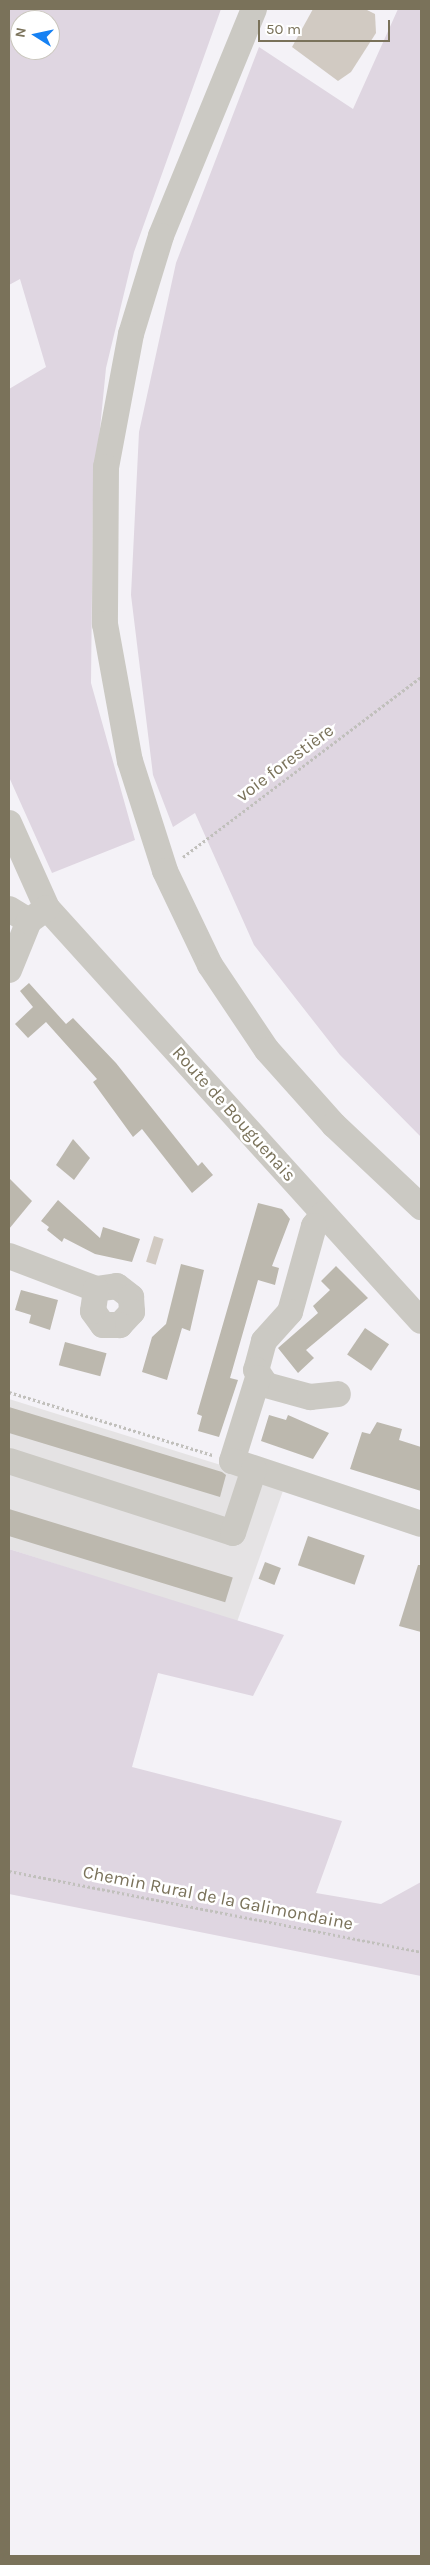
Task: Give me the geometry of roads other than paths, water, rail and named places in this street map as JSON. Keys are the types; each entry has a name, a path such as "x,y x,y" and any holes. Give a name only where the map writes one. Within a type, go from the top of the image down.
{"street":[{"path":"254,9 161,236 131,334 106,467 105,624 130,761 164,871 210,965 267,1050 334,1125 421,1206"},
{"name":"Route de Bouguenais","path":"9,823 28,912 323,1214 421,1321"},
{"path":"9,970 28,912"},
{"path":"9,1461 233,1533 258,1378 256,1360 264,1341 290,1312 314,1226 323,1214"},
{"path":"9,1256 96,1289"},
{"path":"258,1378 266,1386 310,1397 338,1394"},
{"path":"243,1465 421,1524"}]}
